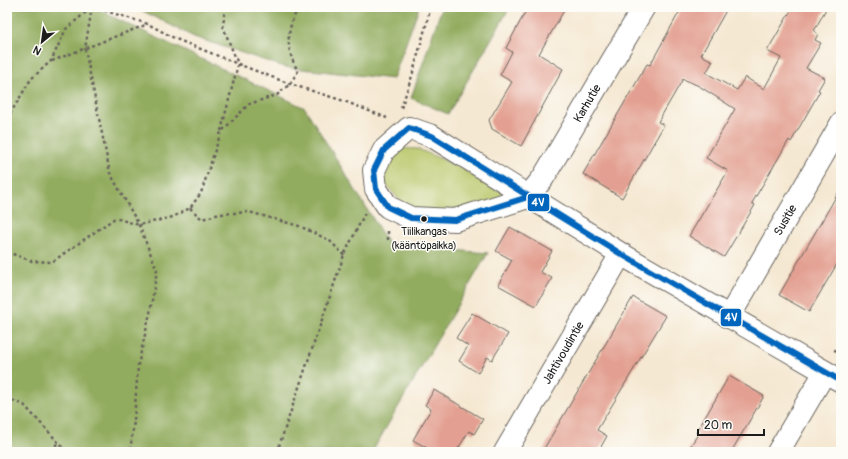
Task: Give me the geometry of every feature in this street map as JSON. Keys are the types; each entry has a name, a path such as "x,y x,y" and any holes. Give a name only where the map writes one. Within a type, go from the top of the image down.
{"street":[{"name":"Karhutie","path":"528,198 543,178 644,7"},
{"name":"Susitie","path":"729,317 841,124"},
{"path":"528,198 455,220 411,218 388,207 376,189 374,170 384,150 402,125 432,136 528,198 621,254 833,377 778,452"},
{"name":"Jahtivoudintie","path":"505,452 621,254"}],"path":[{"path":"92,7 148,24 176,39 238,64 290,84 344,101 402,125 412,76 431,7"},
{"path":"51,61 66,29 92,7 85,49 110,173 139,225 157,270 150,313 138,365 130,452"},
{"path":"7,252 32,261 52,262 115,218 139,225 173,216 190,208 201,193 221,132 238,64 223,28 225,7"},
{"path":"221,132 249,104 277,95 290,84 298,71 292,61 288,46 289,30 292,18 299,7"},
{"path":"7,118 31,79 51,61 148,24"},
{"path":"277,452 344,255 376,189"},
{"path":"190,208 202,218 220,214 249,212 299,226 329,240 344,255"},
{"path":"7,398 24,405 66,452"},
{"path":"54,452 57,442"}],"green space":[{"path":"7,7 95,7 305,108 389,245 488,253 372,452 7,452"},
{"path":"135,7 419,7 393,79 284,67 194,37"},
{"path":"442,7 510,7 448,114 411,98"},
{"path":"398,148 418,149 455,165 505,194 506,200 433,214 403,204 386,185 383,173 389,158"}],"building":[{"path":"528,7 566,7 539,54 563,69 521,146 492,129 489,120 512,82 500,75 512,52 506,48"},
{"path":"682,7 728,7 701,55 713,61 706,73 737,90 745,77 764,89 781,58 767,51 793,7 827,7 814,31 818,34 815,40 821,43 806,68 825,78 818,90 820,91 791,142 789,140 752,203 755,205 724,257 689,236 728,171 706,158 735,109 699,86 683,79 658,122 664,125 622,198 583,174 647,64 650,65"},
{"path":"841,188 841,257 809,312 779,295"},
{"path":"510,227 552,251 540,272 552,278 536,306 498,285 512,260 496,251"},
{"path":"633,297 666,316 597,430 607,436 598,452 542,452"},
{"path":"472,313 508,334 492,360 487,357 478,373 459,361 468,346 456,338"},
{"path":"729,376 764,396 731,452 687,452 698,434 696,433"},
{"path":"434,390 483,419 474,434 469,431 456,452 434,452 413,440 431,409 425,405"}],"transit line":[{"name":"4V","path":"409,128 432,136 621,254 528,197 455,220 411,218 388,207 376,189 374,170 384,150 409,128"},
{"name":"4V","path":"621,254 841,381"}],"place":[{"name":"Tiilikangas (kääntöpaikka)","path":"424,219"}]}
